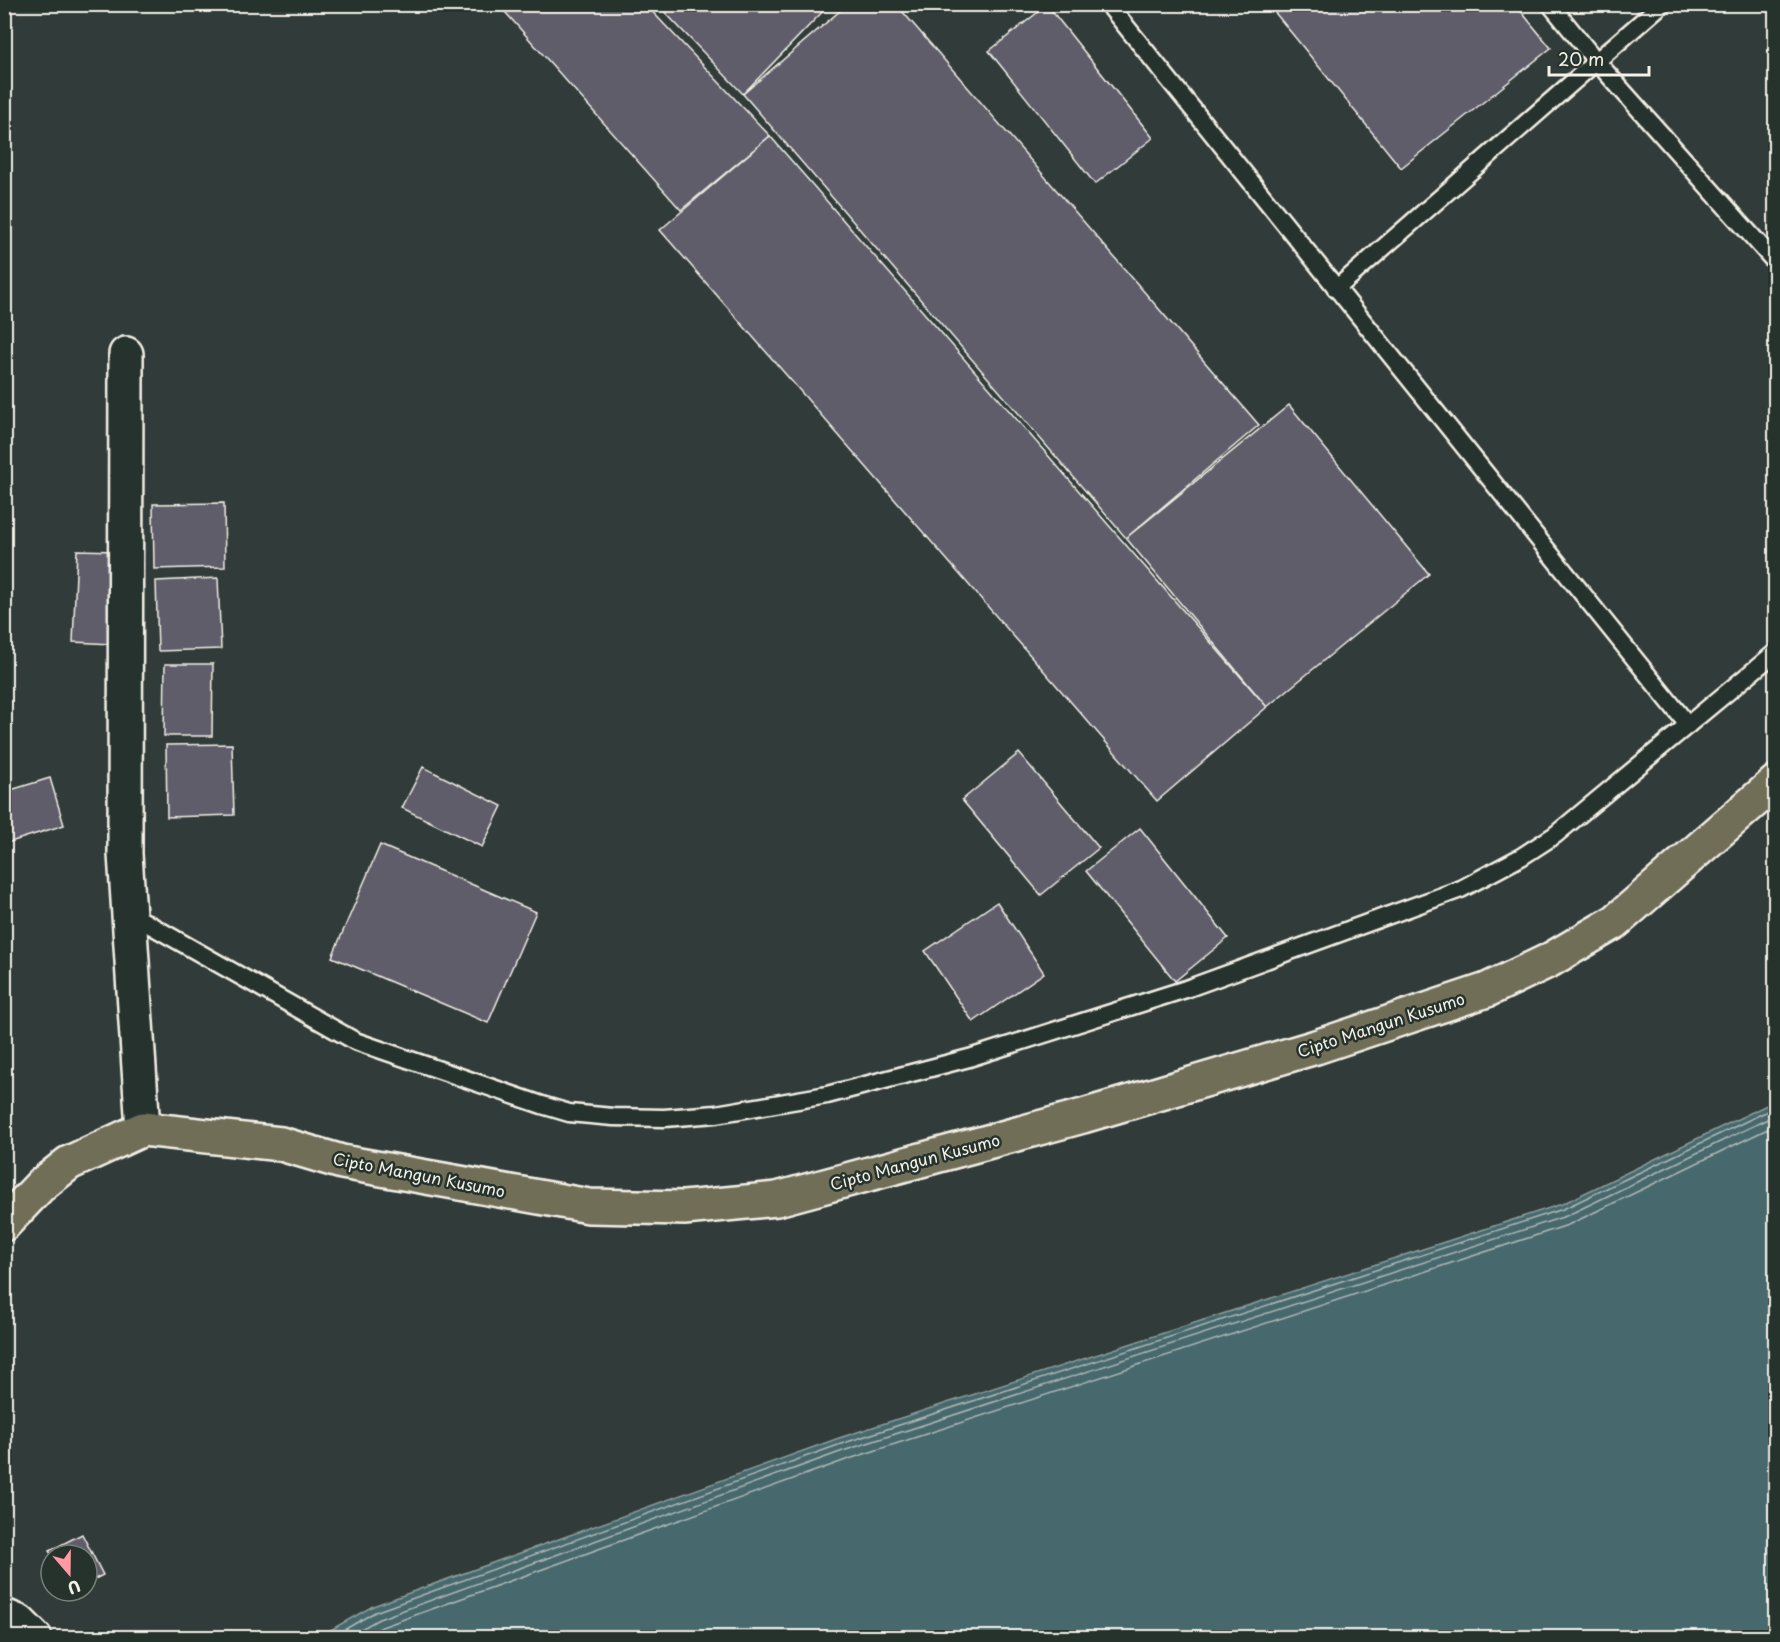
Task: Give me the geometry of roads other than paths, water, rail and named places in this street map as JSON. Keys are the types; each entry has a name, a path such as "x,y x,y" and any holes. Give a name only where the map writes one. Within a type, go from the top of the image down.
{"highway":[{"name":"Cipto Mangun Kusumo","path":"143,1129 281,1144 342,1162 589,1206 684,1208 777,1199 1083,1116 1316,1047 1487,990 1559,956 1616,922 1776,782"},
{"path":"4,1224 40,1186 69,1163 143,1129"}],"street":[{"path":"126,354 125,854 143,1129"},
{"path":"4,1616 19,1622 35,1638"}],"lane":[{"path":"1108,4 1688,726"},
{"path":"1551,4 1597,62 1776,263"},
{"path":"1336,289 1662,4"},
{"path":"129,913 355,1041 568,1113 664,1118 716,1114 827,1095 969,1058 1186,989 1461,889 1521,857 1555,835 1776,652"}],"water":[{"path":"1775,1101 1775,1637 318,1637 373,1606 839,1438 1562,1204"}]}
